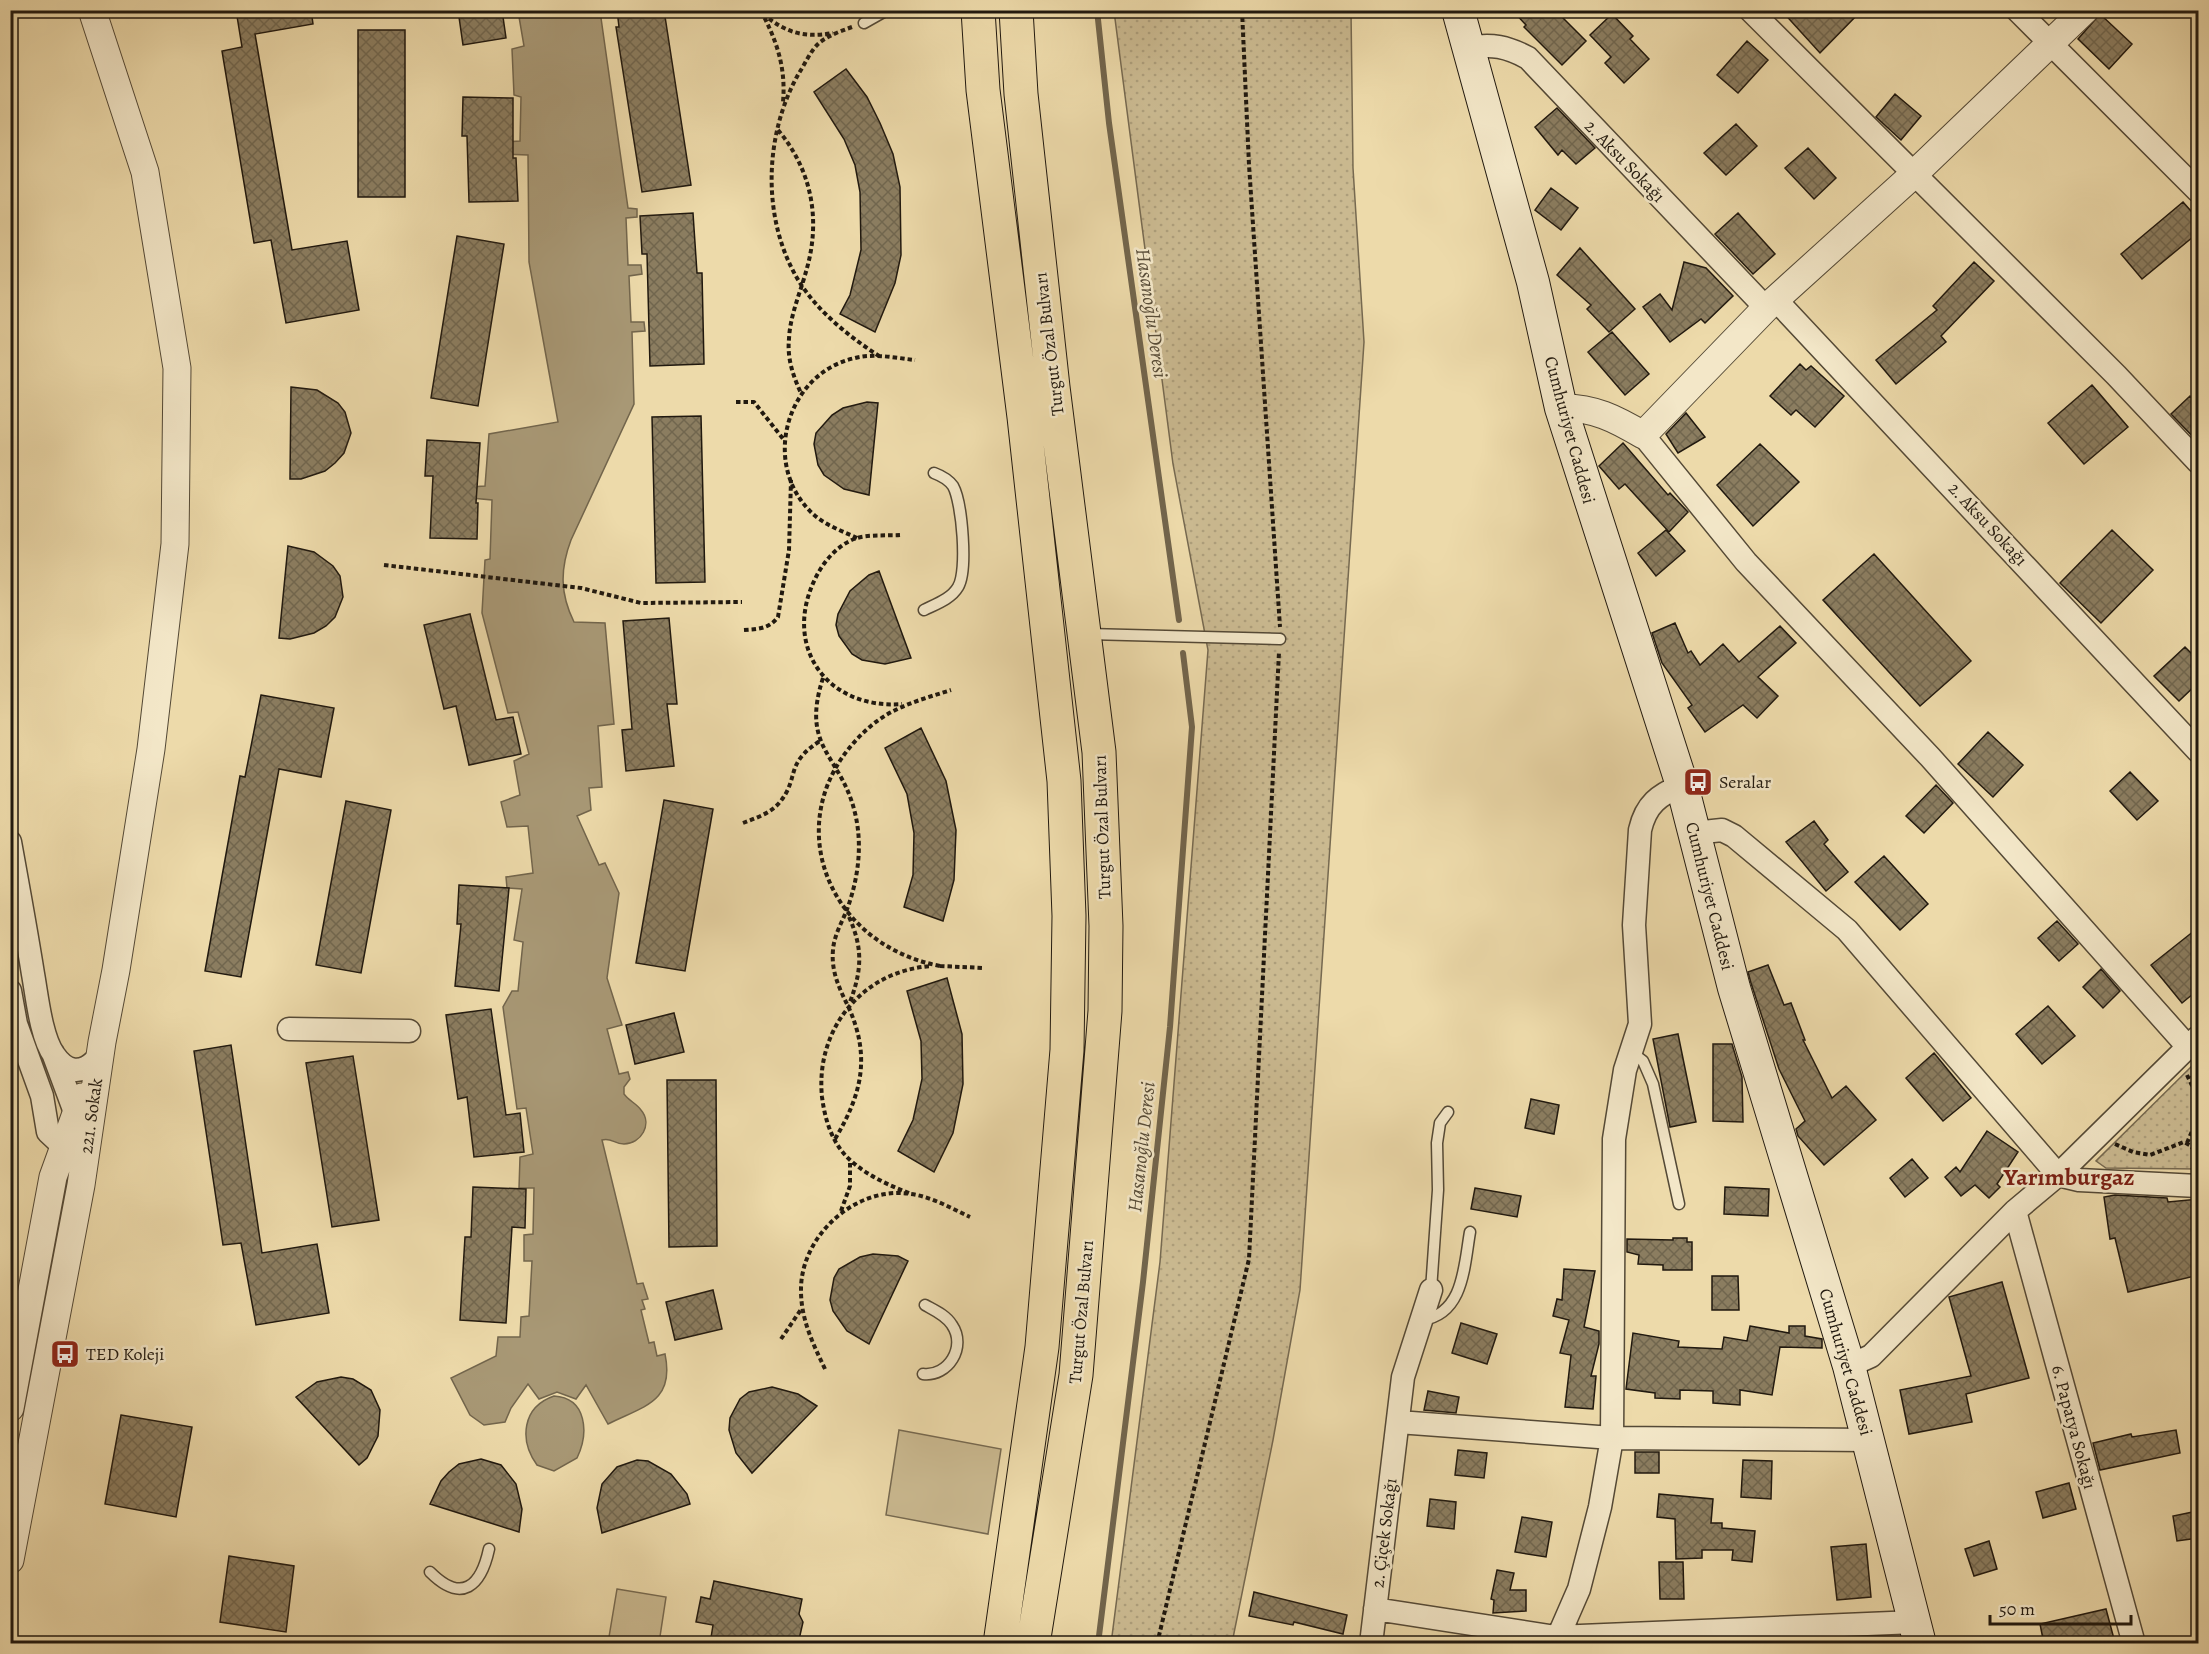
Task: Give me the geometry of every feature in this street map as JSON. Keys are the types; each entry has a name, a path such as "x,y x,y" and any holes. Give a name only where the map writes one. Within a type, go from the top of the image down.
{"main road":[{"name":"Turgut Özal Bulvarı","path":"978,10 983,90 1024,417 1064,781 1069,916 1067,1050 1042,1347 1000,1644"},
{"name":"Turgut Özal Bulvarı","path":"1016,10 1022,106 1053,387 1099,752 1106,926 1105,1011 1076,1375 1033,1644"},
{"name":"Cumhuriyet Caddesi","path":"1458,10 1533,282 1561,408 1682,784 1734,988 1849,1366 1918,1633"}],"street":[{"path":"52,1053 64,1067 79,1071 86,1070 99,1052 116,970 151,749 175,544 177,368 145,172 92,10"},
{"path":"1750,10 2116,375 2199,462"},
{"path":"2017,10 2199,191"},
{"path":"1642,435 1771,304 1913,175 2085,10"},
{"name":"2. Aksu Sokağı","path":"1469,48 1498,46 1512,49 1528,58 1771,304 2199,751"},
{"path":"1561,408 1593,410 1617,420 1642,435 1746,562 2193,1042 2058,1175 2015,1211 1871,1356 1849,1366"},
{"path":"1556,1640 1579,1589 1600,1507 1612,1438 1614,1139 1625,1070 1640,1024 1634,925 1640,830 1646,811 1658,796 1682,784"},
{"path":"1694,832 1722,830 1734,836 1847,930 2058,1175 2079,1180 2199,1186"},
{"path":"10,842 39,1011 52,1053 76,1114"},
{"path":"10,991 16,1024 42,1096 66,1141"},
{"path":"289,1029 410,1032"},
{"name":"221. Sokak","path":"10,1408 53,1178 99,1052"},
{"name":"221. Sokak","path":"10,1560 66,1141 99,1052"},
{"name":"6. Papatya Sokağı","path":"2015,1211 2134,1644"},
{"name":"2. Çiçek Sokağı","path":"1371,1644 1403,1377 1431,1290"},
{"path":"1398,1422 1612,1438 1868,1440"},
{"path":"1375,1610 1556,1640 1918,1633"}],"lane":[{"path":"864,23 887,10"},
{"path":"924,610 953,593 959,586 964,568 957,496 948,480 934,473"},
{"path":"1085,634 1280,639"},
{"path":"1631,1052 1643,1061 1653,1084 1679,1204"},
{"path":"1431,1290 1438,1190 1437,1143 1440,1123 1448,1112"},
{"path":"1422,1320 1434,1318 1451,1306 1460,1281 1470,1232"},
{"path":"923,1374 938,1373 947,1367 957,1343 951,1323 925,1305"},
{"path":"430,1572 446,1584 459,1588 470,1586 483,1574 489,1549"}],"path":[{"path":"1157,1644 1249,1259 1280,639 1242,10"},
{"path":"761,11 776,24 794,34 812,37 837,33"},
{"path":"761,11 776,41 785,81 771,184 784,250 802,286 827,316 854,340 879,356"},
{"path":"783,107 798,76 819,44 837,33 864,23"},
{"path":"778,129 794,148 803,169 814,213 813,244 789,339 790,361 801,393"},
{"path":"744,630 763,629 778,617 789,550 791,480 784,440 788,423 801,393 820,374 856,357 879,356 915,360"},
{"path":"735,402 754,402 784,440"},
{"path":"791,480 812,514 833,528 857,538"},
{"path":"900,536 857,538 842,545 829,557 811,587 806,604 805,643 823,678 840,692 860,700 883,706 905,704 951,690"},
{"path":"384,565 428,568 581,588 640,603 742,602"},
{"path":"823,678 816,714 820,741 848,791 858,838 855,886 833,947 832,965 859,1035 863,1059 855,1101 835,1139"},
{"path":"905,704 872,724 856,740 836,769 825,794 819,834 827,876 846,911 861,951 858,983 848,1007 827,1043 821,1065 823,1106 835,1139 849,1160 885,1184 931,1198 970,1217"},
{"path":"743,823 766,813 780,802 800,755 820,741"},
{"path":"846,911 871,937 892,951 915,961 940,966"},
{"path":"848,1007 867,988 882,978 921,967 984,968"},
{"path":"2183,1070 2191,1078 2199,1098"},
{"path":"2191,1078 2199,1074"},
{"path":"2186,1143 2198,1120"},
{"path":"2101,1132 2117,1145 2143,1154 2157,1154 2179,1143 2186,1143 2199,1157"},
{"path":"840,1213 850,1186 849,1160"},
{"path":"825,1369 811,1340 802,1308 801,1290 805,1267 822,1232 840,1213 866,1200 888,1193 909,1193"},
{"path":"781,1339 802,1308"}],"shaded area":[{"path":"518,11 600,11 628,208 637,209 637,217 626,218 628,265 641,265 642,274 629,276 631,322 644,322 645,331 632,332 634,404 571,540 563,571 566,601 574,622 605,623 614,724 598,726 602,787 589,788 591,810 577,816 599,865 605,863 619,893 607,978 622,1025 607,1029 619,1074 628,1072 630,1079 624,1087 624,1094 641,1110 646,1121 643,1132 636,1141 621,1144 608,1139 602,1140 637,1284 643,1283 648,1299 642,1300 645,1309 641,1310 649,1343 654,1342 657,1356 665,1354 667,1370 665,1383 654,1400 608,1424 586,1385 576,1399 557,1392 539,1399 528,1384 511,1408 505,1422 484,1425 470,1415 451,1378 496,1356 498,1337 520,1337 521,1317 529,1316 532,1261 524,1261 524,1235 533,1234 534,1188 519,1188 520,1157 533,1154 526,1108 517,1109 503,1007 512,991 518,991 523,942 514,940 522,889 507,888 506,877 533,873 528,826 507,827 501,802 520,795 514,761 529,754 518,712 508,713 482,613 485,560 490,559 492,500 471,498 470,487 485,486 489,434 558,422 529,262 528,155 505,154 505,142 520,141 521,97 514,95 512,49 524,46"},
{"path":"1114,11 1351,11 1353,168 1364,342 1300,1290 1273,1440 1232,1643 1111,1644 1160,1262 1208,650 1173,464"},
{"path":"2198,1060 2198,1169 2106,1168 2096,1161"},
{"path":"554,1396 565,1398 573,1403 579,1410 584,1428 577,1458 554,1471 537,1465 531,1455 526,1435 530,1416 535,1408"},
{"path":"899,1430 1001,1449 988,1534 886,1515"},
{"path":"617,1589 666,1597 659,1643 608,1643"}],"building":[{"path":"236,10 311,10 313,24 255,34 292,250 347,241 359,310 286,323 271,240 254,243 222,51 242,47"},
{"path":"458,10 502,10 506,38 463,45"},
{"path":"617,10 664,10 691,185 642,192 616,27 619,27"},
{"path":"1512,10 1555,10 1586,41 1562,65 1524,27 1526,25"},
{"path":"1781,10 1862,10 1820,53"},
{"path":"1612,14 1633,36 1630,39 1649,59 1624,83 1605,63 1611,57 1590,35"},
{"path":"2100,14 2132,44 2109,69 2078,39"},
{"path":"358,30 405,30 405,197 358,197"},
{"path":"1747,41 1768,60 1738,93 1717,75"},
{"path":"846,69 867,97 880,123 893,154 900,187 901,255 895,283 875,332 840,314 850,295 861,250 860,192 855,165 844,139 814,92"},
{"path":"1895,94 1921,116 1901,140 1876,117"},
{"path":"463,97 513,98 513,158 516,158 518,201 469,202 467,136 462,136"},
{"path":"1557,108 1595,148 1576,164 1562,150 1558,155 1535,127"},
{"path":"1736,124 1757,146 1726,175 1704,153"},
{"path":"1808,148 1836,178 1814,199 1785,168"},
{"path":"1551,188 1578,208 1561,230 1535,210"},
{"path":"2183,202 2199,220 2199,232 2142,279 2121,254"},
{"path":"693,213 697,273 702,273 704,364 650,366 647,254 642,254 640,216"},
{"path":"1738,213 1775,254 1753,274 1715,234"},
{"path":"457,236 504,244 478,406 431,398"},
{"path":"1580,248 1635,309 1609,332 1587,309 1591,305 1557,275"},
{"path":"1684,262 1706,268 1733,296 1705,323 1701,319 1670,342 1643,307 1660,294 1672,310"},
{"path":"1974,262 1994,281 1941,336 1946,342 1896,384 1876,360 1937,310 1933,306"},
{"path":"1612,332 1649,374 1625,395 1588,352"},
{"path":"1800,364 1806,370 1811,366 1844,396 1815,427 1796,410 1791,415 1770,396"},
{"path":"2092,385 2128,427 2084,464 2048,423"},
{"path":"291,387 317,390 338,403 345,412 351,433 344,453 335,463 325,471 301,479 290,479"},
{"path":"2190,396 2199,405 2199,443 2171,414"},
{"path":"867,402 878,403 869,495 844,489 824,475 818,465 814,444 816,433 832,415 843,408"},
{"path":"1686,413 1705,437 1678,453 1666,434"},
{"path":"701,416 705,582 656,583 652,417"},
{"path":"427,440 480,443 476,503 478,503 477,539 430,538 433,476 425,476"},
{"path":"1623,443 1668,495 1670,493 1688,512 1669,532 1625,484 1619,489 1599,466"},
{"path":"1760,444 1799,482 1753,526 1717,485"},
{"path":"1666,530 1685,551 1656,576 1638,553"},
{"path":"2112,530 2153,570 2101,623 2060,583"},
{"path":"288,546 314,552 333,566 340,576 343,597 335,617 326,626 314,633 290,639 279,638"},
{"path":"1874,554 1971,661 1920,706 1823,600"},
{"path":"879,571 911,658 885,664 862,660 852,654 839,636 836,625 838,614 850,591 869,575"},
{"path":"470,614 496,720 513,717 521,754 469,765 456,706 444,709 424,625"},
{"path":"669,618 677,704 667,704 674,766 626,771 622,730 632,729 623,621"},
{"path":"1675,623 1688,653 1691,651 1700,665 1723,644 1739,662 1780,626 1796,643 1758,677 1778,696 1757,718 1743,705 1705,732 1688,708 1692,705 1662,663 1652,633"},
{"path":"2185,647 2199,661 2199,682 2179,701 2154,676"},
{"path":"261,695 334,708 321,777 279,769 241,977 205,971 240,776 245,777"},
{"path":"921,728 946,781 956,830 954,880 943,921 904,907 913,875 914,833 907,794 885,748"},
{"path":"1988,732 2023,765 1993,797 1958,764"},
{"path":"2130,772 2158,801 2137,820 2110,791"},
{"path":"1936,785 1953,803 1924,833 1906,816"},
{"path":"664,800 713,809 685,971 636,963"},
{"path":"346,801 391,810 361,973 316,965"},
{"path":"1814,821 1828,840 1824,844 1848,872 1826,891 1786,842"},
{"path":"1884,856 1928,904 1900,930 1855,882"},
{"path":"459,885 509,888 499,991 455,986 461,924 457,924"},
{"path":"2057,921 2078,944 2059,961 2038,938"},
{"path":"2199,927 2199,989 2182,1003 2151,965"},
{"path":"1768,965 1784,1005 1791,1003 1805,1040 1803,1040 1832,1098 1846,1086 1876,1120 1824,1165 1798,1136 1796,1129 1805,1121 1779,1069 1751,983 1748,972"},
{"path":"2101,969 2120,991 2103,1008 2083,987"},
{"path":"947,978 962,1034 963,1084 953,1133 934,1172 898,1151 913,1120 922,1079 921,1041 907,991"},
{"path":"2048,1006 2075,1036 2042,1064 2016,1034"},
{"path":"491,1009 506,1115 520,1113 524,1152 474,1157 467,1097 458,1099 446,1015"},
{"path":"674,1013 684,1052 635,1064 626,1025"},
{"path":"1678,1034 1696,1122 1670,1127 1653,1039"},
{"path":"1713,1044 1732,1044 1742,1077 1743,1122 1713,1121"},
{"path":"231,1045 262,1253 317,1244 329,1313 256,1325 241,1243 223,1245 194,1051"},
{"path":"1934,1053 1971,1098 1943,1121 1906,1078"},
{"path":"353,1056 379,1220 332,1227 306,1063"},
{"path":"667,1080 716,1080 717,1246 669,1247"},
{"path":"1531,1099 1559,1105 1554,1134 1525,1128"},
{"path":"1987,1131 2018,1152 1997,1184 2000,1187 1989,1198 1975,1185 1961,1196 1945,1177 1956,1167 1960,1172"},
{"path":"1912,1159 1928,1178 1905,1197 1890,1178"},
{"path":"473,1187 526,1189 525,1228 512,1227 506,1323 460,1320 465,1237 471,1237"},
{"path":"1725,1187 1769,1189 1768,1216 1724,1214"},
{"path":"1475,1188 1521,1196 1517,1217 1471,1209"},
{"path":"2115,1195 2167,1198 2168,1202 2199,1199 2199,1275 2128,1292 2115,1238 2110,1239 2104,1197"},
{"path":"1673,1238 1687,1238 1687,1242 1692,1242 1692,1270 1663,1270 1663,1265 1638,1264 1639,1255 1627,1252 1627,1239 1673,1240"},
{"path":"873,1254 898,1256 908,1261 869,1344 847,1331 833,1311 830,1300 834,1278 839,1269 860,1257"},
{"path":"1564,1269 1595,1271 1584,1327 1599,1331 1599,1344 1591,1376 1596,1376 1593,1409 1565,1407 1571,1355 1560,1353 1569,1320 1553,1316 1557,1299 1562,1300"},
{"path":"1712,1276 1738,1276 1739,1310 1712,1310"},
{"path":"2002,1282 2029,1378 1966,1394 1972,1422 1909,1434 1900,1390 1971,1376 1949,1297"},
{"path":"713,1290 722,1329 675,1340 666,1302"},
{"path":"1461,1323 1497,1334 1487,1364 1452,1353"},
{"path":"1750,1326 1789,1333 1789,1326 1805,1326 1805,1336 1822,1339 1822,1348 1780,1347 1772,1395 1740,1390 1740,1405 1713,1403 1713,1391 1680,1390 1680,1399 1655,1398 1655,1393 1626,1389 1633,1333 1679,1341 1678,1347 1722,1349 1724,1337 1747,1341"},
{"path":"341,1377 353,1379 371,1390 380,1410 378,1436 367,1458 359,1465 296,1397 317,1382"},
{"path":"772,1387 798,1394 817,1406 752,1473 736,1453 729,1430 730,1418 740,1399 749,1392"},
{"path":"1428,1391 1459,1397 1456,1413 1424,1410"},
{"path":"121,1415 192,1427 176,1517 105,1504"},
{"path":"2176,1430 2180,1453 2100,1470 2093,1443 2131,1434 2132,1437"},
{"path":"1458,1450 1487,1453 1484,1478 1455,1475"},
{"path":"1635,1452 1659,1452 1659,1473 1635,1473"},
{"path":"481,1459 501,1465 516,1484 522,1509 519,1532 430,1504 441,1481 449,1472 459,1464"},
{"path":"637,1460 648,1461 671,1474 687,1494 690,1504 602,1533 597,1508 602,1484 617,1467"},
{"path":"1743,1460 1772,1461 1771,1499 1741,1497"},
{"path":"2069,1483 2076,1509 2043,1518 2036,1492"},
{"path":"1659,1494 1713,1499 1711,1523 1722,1523 1722,1528 1755,1531 1752,1562 1732,1560 1733,1550 1702,1550 1702,1558 1676,1559 1675,1519 1657,1517"},
{"path":"1430,1499 1456,1502 1454,1529 1427,1526"},
{"path":"2193,1512 2198,1538 2177,1541 2173,1516"},
{"path":"1522,1517 1552,1522 1546,1557 1515,1552"},
{"path":"1989,1541 1997,1569 1974,1576 1965,1549"},
{"path":"1866,1544 1871,1597 1837,1600 1831,1547"},
{"path":"229,1556 294,1566 286,1632 220,1622"},
{"path":"1659,1562 1683,1562 1684,1599 1660,1599"},
{"path":"1497,1570 1514,1573 1510,1590 1526,1590 1526,1611 1493,1613 1494,1600 1491,1599"},
{"path":"714,1581 802,1599 799,1614 803,1622 798,1644 710,1644 713,1625 696,1622 701,1597 710,1599"},
{"path":"1254,1592 1347,1615 1343,1634 1294,1622 1293,1625 1249,1616"},
{"path":"2106,1609 2114,1639 2095,1644 2044,1644 2040,1624"}],"waterway":[{"name":"Hasanoğlu Deresi","path":"1097,10 1109,123 1179,620"},
{"name":"Hasanoğlu Deresi","path":"1098,1644 1143,1282 1170,1027 1192,727 1183,653"}],"place":[{"name":"Seralar","path":"1698,782"},
{"name":"TED Koleji","path":"65,1354"}],"district":[{"name":"Yarımburgaz","path":"2069,1177"}]}
